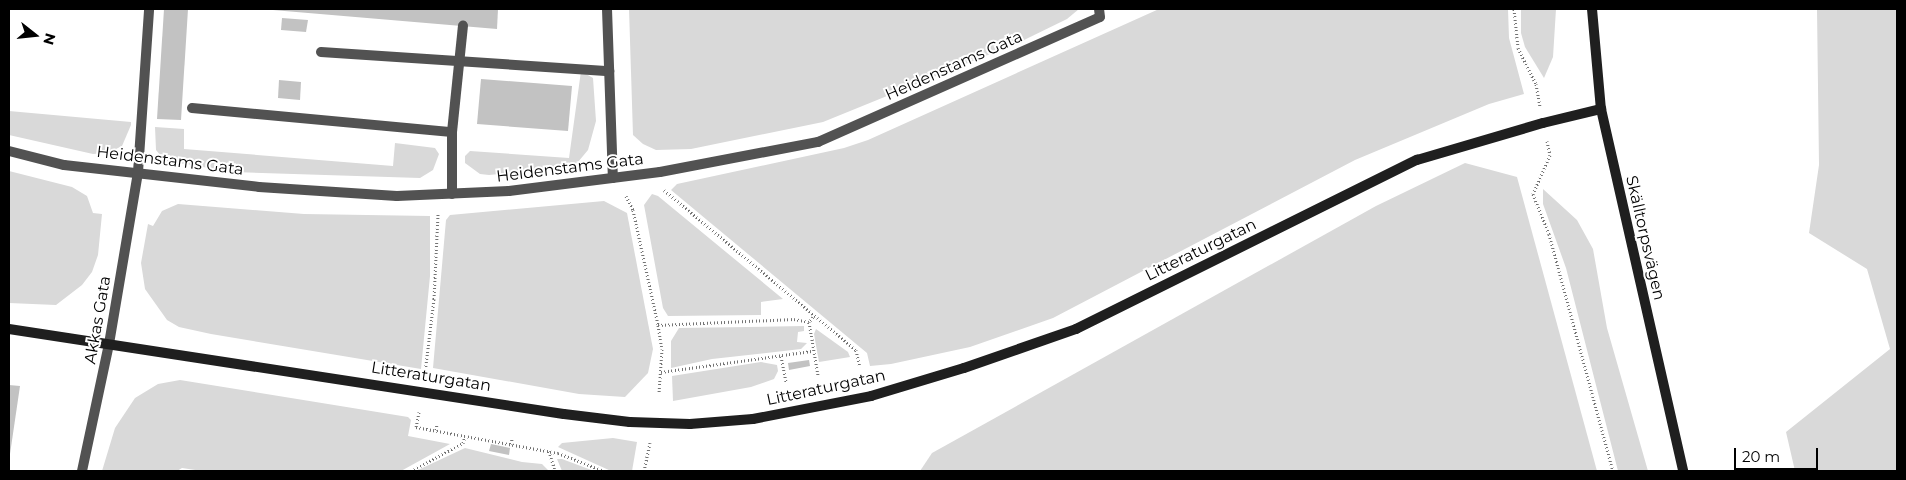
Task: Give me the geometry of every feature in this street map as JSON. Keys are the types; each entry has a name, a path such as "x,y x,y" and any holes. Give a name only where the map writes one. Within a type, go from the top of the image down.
{"street":[{"name":"Akkas Gata","path":"82,471 109,344 138,172 149,9"},
{"path":"607,9 613,178"},
{"name":"Heidenstams Gata","path":"9,150 64,164 259,187 388,196 509,192 660,172 818,142 1100,18 1099,9"},
{"name":"Skälltorpsvägen","path":"1592,9 1601,110 1683,471"},
{"path":"452,194 452,132 464,26"},
{"path":"321,52 609,71"},
{"path":"192,108 452,132"},
{"name":"Litteraturgatan","path":"9,329 564,414 630,422 690,424 762,417 871,396 964,368 1076,329 1417,160 1543,123 1601,110"}],"path":[{"path":"1514,9 1518,48 1536,84 1550,155 1533,194 1549,234 1613,471"},
{"path":"660,172 665,191 814,317 856,350 860,367"},
{"path":"613,178 633,210 658,325 661,372 658,393"},
{"path":"438,195 434,298 423,391 416,427 549,451 604,471"},
{"path":"809,322 814,317"},
{"path":"658,325 794,319 809,322"},
{"path":"809,322 812,351 818,375"},
{"path":"661,372 812,351"},
{"path":"781,356 786,382"},
{"path":"436,430 438,424"},
{"path":"411,471 463,443 465,436"},
{"path":"511,444 512,439"},
{"path":"644,471 651,440"},
{"path":"549,451 555,471"}],"shaded area":[{"path":"629,9 1079,9 1067,19 1022,41 823,122 691,149 656,150 643,144 633,135"},
{"path":"1159,9 1508,9 1509,38 1524,94 1489,104 1355,160 1053,318 970,347 891,364 870,366 867,353 671,190 677,184 844,148 868,140"},
{"path":"1521,9 1556,9 1553,57 1544,78 1525,47 1521,33"},
{"path":"1817,9 1897,9 1897,471 1795,471 1786,432 1890,349 1867,269 1809,233 1819,165"},
{"path":"581,71 593,78 596,121 588,150 578,162 567,168 489,175 480,174 465,163 465,156 470,151 569,158"},
{"path":"9,111 131,122 131,125 122,146 108,153 93,154 9,135"},
{"path":"155,127 184,129 184,149 393,166 395,143 435,148 439,154 433,170 420,178 234,172 165,161 156,150"},
{"path":"1465,163 1517,177 1597,471 920,471 932,453 1376,206"},
{"path":"9,171 72,187 87,196 93,213 102,214 98,255 92,272 82,285 56,305 9,303"},
{"path":"1543,189 1577,220 1593,249 1607,328 1648,471 1618,471 1566,268 1543,204"},
{"path":"652,194 658,196 783,299 761,302 761,315 668,316 663,308 644,205"},
{"path":"604,201 627,213 653,349 648,373 625,397 579,394 433,368 446,220 450,215"},
{"path":"178,204 304,214 430,216 430,276 421,369 211,334 179,327 167,320 145,289 141,263 148,224 153,226 162,211"},
{"path":"804,326 804,331 798,332 797,342 807,343 801,349 712,359 671,368 671,341 679,328"},
{"path":"816,329 848,352 850,357 819,362 814,334"},
{"path":"761,362 777,365 778,371 774,379 751,387 673,401 672,376"},
{"path":"180,380 408,417 411,420 408,436 450,444 401,471 202,471 182,468 177,471 102,471 115,428 135,398 158,384"},
{"path":"613,438 637,442 632,471 611,471 558,447 562,443"},
{"path":"465,448 522,462 542,464 549,471 416,471"},
{"path":"557,459 562,459 594,471 562,471"}],"building":[{"path":"164,9 188,9 181,120 157,119"},
{"path":"261,9 498,9 497,29"},
{"path":"282,18 308,20 306,32 281,30"},
{"path":"481,79 572,86 568,131 477,124"},
{"path":"279,80 301,82 300,100 278,98"},
{"path":"809,360 810,366 789,370 788,363"},
{"path":"9,385 20,386 10,454 9,453"},
{"path":"491,444 510,448 509,455 489,451"}]}
